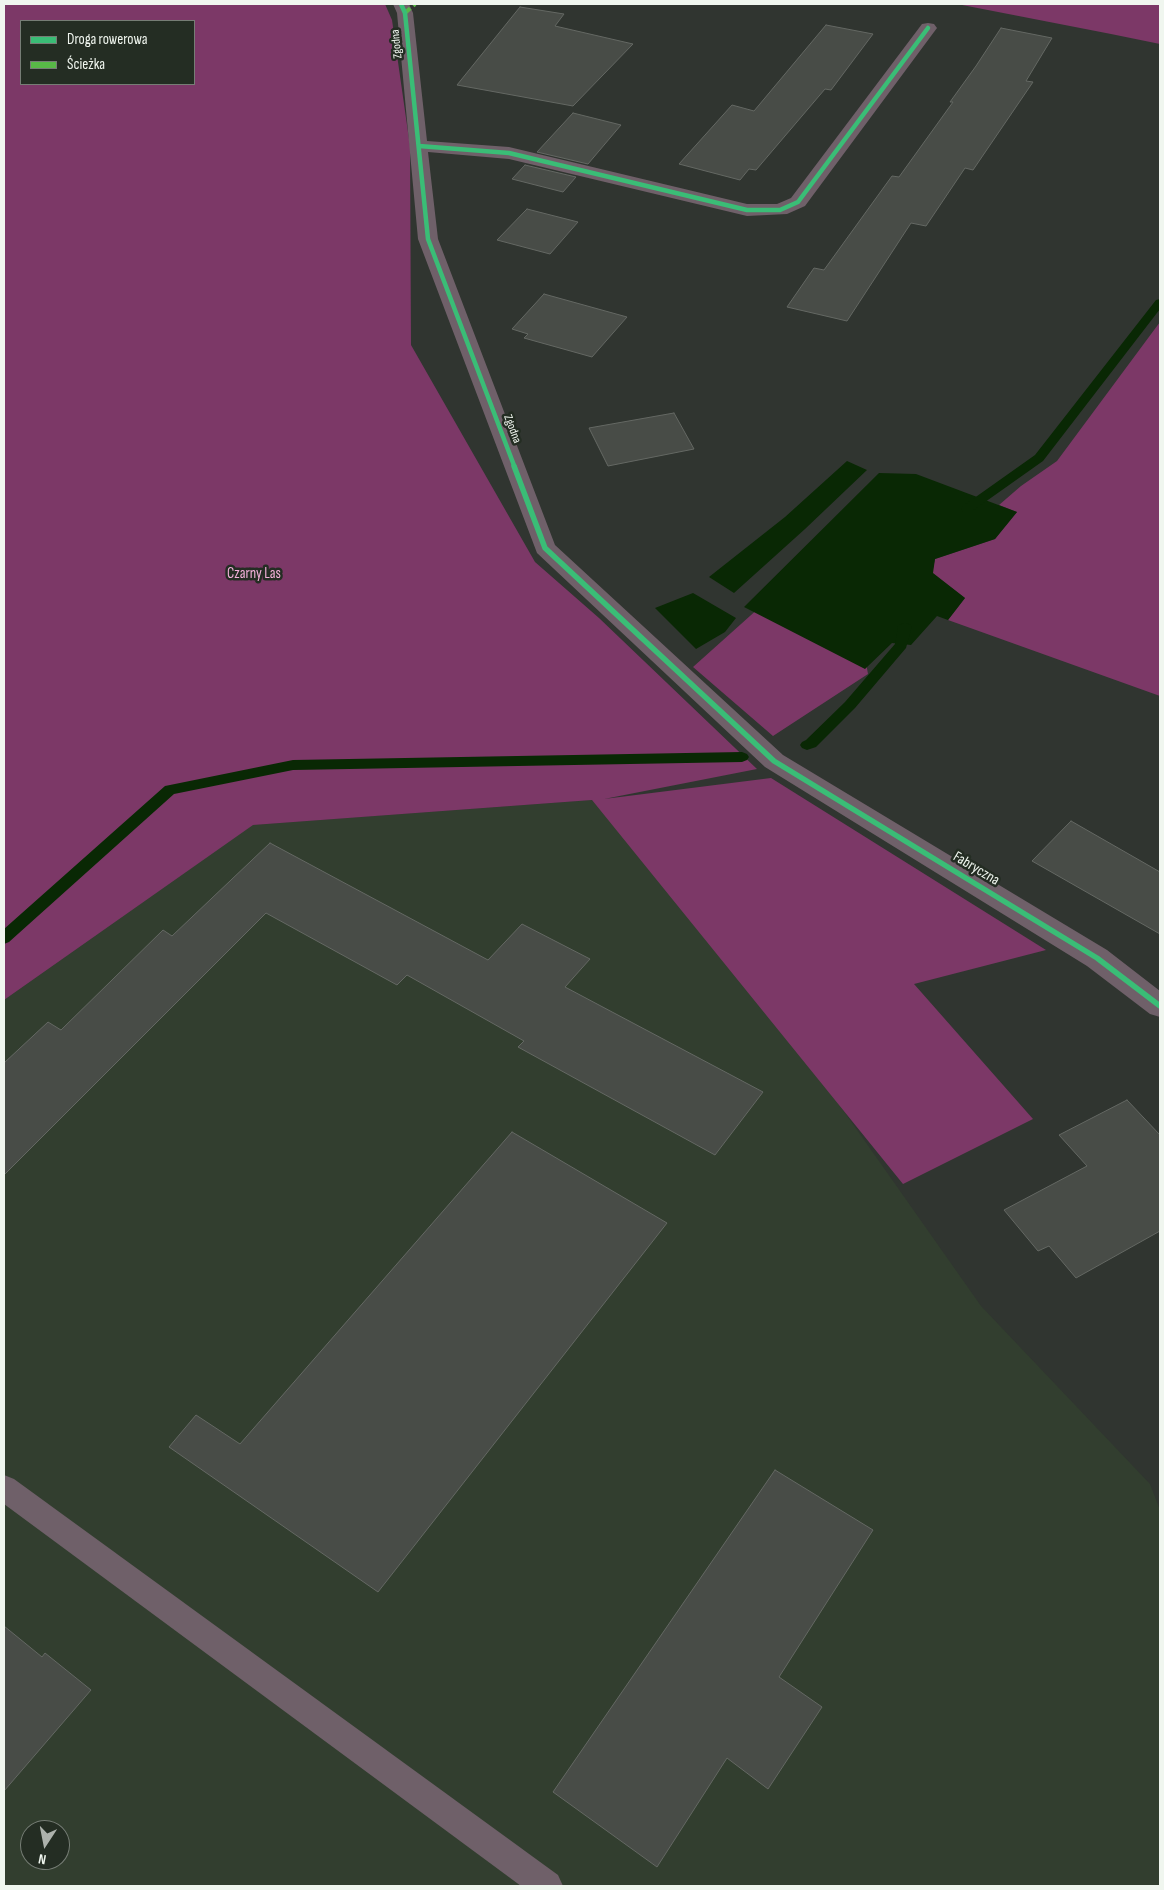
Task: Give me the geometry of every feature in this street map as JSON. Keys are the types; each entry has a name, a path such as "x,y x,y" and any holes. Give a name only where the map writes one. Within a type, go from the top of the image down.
{"street":[{"name":"Zgodna","path":"407,7 428,239 545,548 774,761"},
{"path":"419,146 509,153 747,210 780,210 798,202 928,28"},
{"name":"Fabryczna","path":"774,761 1097,958 1160,1006"}],"lane":[{"path":"4,1488 547,1886"}],"shaded area":[{"path":"847,461 867,470 734,593 709,577 785,517"},
{"path":"879,473 916,474 1017,512 995,539 935,559 933,573 965,598 948,620 937,616 911,645 892,643 865,669 744,607"},
{"path":"693,593 736,618 725,632 696,649 655,608"},
{"path":"592,800 774,1012 981,1306 1150,1484 1160,1510 1160,1886 4,1886 4,1000 252,825"}],"green space":[{"name":"Czarny Las","path":"4,4 385,4 392,20 410,146 411,345 535,562 599,618 757,769 604,799 771,778 1046,950 914,984 1033,1119 903,1184 592,800 253,825 4,1000"},
{"path":"957,4 1160,4 1160,44 1111,34"},
{"path":"1160,322 1160,696 948,620 965,598 932,573 935,559 995,539 1017,512 999,505 1021,486 1057,461"},
{"path":"760,607 865,657 868,674 773,736 693,667"}],"building":[{"path":"520,7 564,14 555,26 633,44 573,106 457,85"},
{"path":"826,25 873,34 831,90 825,89 756,170 749,169 740,180 679,164 732,105 754,111"},
{"path":"1001,28 1052,38 1026,81 1033,82 973,170 965,168 926,226 911,223 847,321 787,307 814,268 824,270 892,176 899,177 953,102 950,102"},
{"path":"573,113 621,125 588,164 537,152"},
{"path":"525,165 576,177 563,192 512,179"},
{"path":"527,209 578,222 550,254 497,240"},
{"path":"544,294 627,317 592,357 524,338 528,334 512,329"},
{"path":"674,413 694,449 608,466 589,428"},
{"path":"1071,821 1160,872 1160,934 1032,861"},
{"path":"270,843 488,960 522,924 590,959 565,987 763,1092 715,1155 518,1047 524,1041 407,975 397,985 266,913 4,1175 4,1063 48,1022 61,1030 163,930 172,936"},
{"path":"1127,1100 1160,1135 1160,1231 1076,1278 1049,1246 1038,1251 1004,1210 1087,1166 1059,1135"},
{"path":"512,1132 667,1223 378,1592 169,1447 196,1415 240,1444"},
{"path":"775,1470 873,1530 779,1677 822,1707 768,1789 727,1758 657,1867 553,1792"},
{"path":"4,1626 42,1657 45,1653 91,1690 4,1791"}],"waterway":[{"path":"967,509 1039,458 1160,302"},
{"path":"807,745 811,744 850,705 901,645 905,626"},
{"path":"4,938 170,790 293,765 742,757"}],"marked path":[{"path":"405,13 415,4"}],"cycle path":[{"path":"401,4 405,13 428,239 545,548 774,761 1097,958 1160,1006"},
{"path":"419,146 509,153 747,210 780,210 798,202 928,28"}]}
